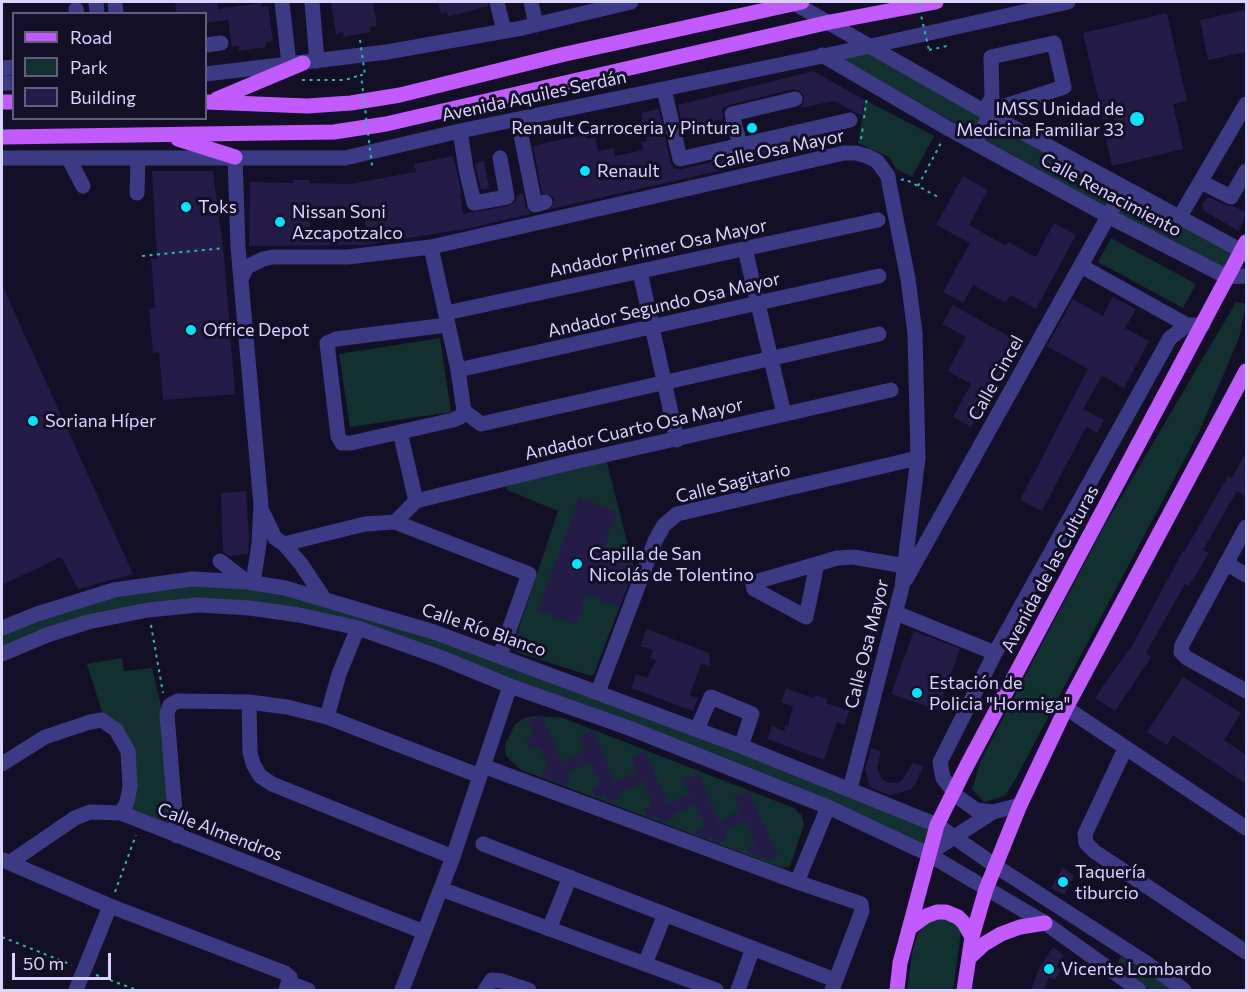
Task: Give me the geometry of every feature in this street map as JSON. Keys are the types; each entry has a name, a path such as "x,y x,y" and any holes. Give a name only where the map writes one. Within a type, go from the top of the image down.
{"main road":[{"name":"Avenida Aquiles Serdán","path":"209,102 307,106 370,100 796,2"},
{"name":"Avenida Aquiles Serdán","path":"2,137 334,132 386,124 830,22 936,2"},
{"path":"209,102 303,63"},
{"path":"166,135 235,157"},
{"name":"Avenida de las Culturas","path":"897,990 900,963 928,854 938,825 964,769 1227,278 1245,249"},
{"path":"964,990 972,937 986,890 1020,805 1066,708 1246,371"},
{"path":"911,927 927,916 937,912 946,912 964,922 972,937"},
{"path":"969,958 984,944 1001,934 1020,927 1045,923"}],"street":[{"path":"282,2 303,63"},
{"path":"303,63 312,2"},
{"path":"497,2 504,31"},
{"path":"531,2 536,25"},
{"path":"207,73 365,55 536,25 631,2"},
{"name":"Calle Renacimiento","path":"796,2 990,115 1179,218 1245,249"},
{"name":"Avenida Aquiles Serdán","path":"2,159 345,158 460,131 871,46 1068,2"},
{"path":"975,143 990,115 991,57 1054,43 1064,87 1005,106 990,115"},
{"name":"Calle Renacimiento","path":"822,55 949,129 1227,278"},
{"path":"664,89 680,159 850,120"},
{"path":"740,146 732,114 795,99"},
{"path":"1179,218 1246,104"},
{"path":"518,120 535,205 545,202"},
{"path":"460,131 465,169 474,203 507,197 500,158"},
{"name":"Calle Osa Mayor","path":"242,277 247,267 253,262 273,257 348,257 431,247 844,153 856,153 877,161 888,176 908,279 917,368 918,458 902,587 850,789"},
{"path":"220,561 250,583 259,544 261,505 238,247 235,157"},
{"path":"69,159 83,186"},
{"path":"137,193 138,159"},
{"path":"1201,182 1231,197 1246,171"},
{"name":"Calle Cincel","path":"902,587 1124,188"},
{"name":"Andador Primer Osa Mayor","path":"400,432 342,443 338,436 327,343 336,339 446,319 640,272 878,220"},
{"path":"395,522 416,501 400,432 453,420 460,417 464,411 458,370 431,247"},
{"path":"745,249 783,414"},
{"path":"1081,266 1187,325 1203,325"},
{"path":"640,272 677,440"},
{"name":"Andador Segundo Osa Mayor","path":"458,370 879,276"},
{"path":"1227,278 1246,276"},
{"path":"993,812 976,810 954,793 943,778 940,762 995,653 1170,338 1187,325"},
{"path":"464,411 481,424 879,334"},
{"name":"Andador Cuarto Osa Mayor","path":"416,501 565,464 891,390"},
{"name":"Calle Sagitario","path":"598,692 655,541 664,525 677,514 918,458"},
{"path":"261,505 275,538 284,544 301,564 325,600"},
{"path":"284,544 365,524 395,522 529,574 500,655"},
{"path":"1246,527 1182,645 1181,652 1187,658 1246,691"},
{"path":"817,564 837,558 853,557 905,566"},
{"path":"1226,563 1246,575"},
{"path":"192,579 198,605"},
{"name":"Calle Río Blanco","path":"2,628 37,614 114,590 192,579 285,588 451,637 697,729 938,825 997,867 1145,962 1184,990"},
{"path":"2,654 47,635 88,622 148,610 198,605 250,608 299,615 358,628 442,658 510,686 630,728 828,807 928,854 1045,923 1139,990"},
{"path":"896,613 995,653"},
{"path":"37,614 47,635"},
{"path":"327,717 339,674 358,628"},
{"path":"442,658 451,637"},
{"path":"402,990 453,857 510,686"},
{"path":"697,729 711,697 752,714 741,746"},
{"path":"177,836 169,710 178,701 249,702 287,707 327,717 861,904 862,911 833,985 753,948 483,844"},
{"path":"249,702 250,752 253,765 260,776 272,784 453,857"},
{"path":"1066,708 1246,828"},
{"path":"2,764 45,737 102,720 116,730 128,752 130,787 127,802 121,813"},
{"path":"1125,749 1085,834 1086,843 1095,852 1246,952"},
{"path":"928,854 993,812 1020,805"},
{"path":"797,882 828,807"},
{"name":"Calle Almendros","path":"5,861 75,818 90,812 121,813 424,932"},
{"path":"5,861 110,906 285,973 290,977 287,987 308,990"},
{"path":"549,929 570,877"},
{"path":"441,889 645,964 706,989"},
{"path":"76,990 110,906"},
{"path":"645,964 665,914"},
{"path":"738,990 753,948"},
{"path":"488,985 502,981 529,990"}],"path":[{"path":"918,2 929,50 947,46"},
{"path":"297,80 345,80 365,75 360,40"},
{"path":"361,75 372,166"},
{"path":"918,186 949,129"},
{"path":"898,180 905,179 938,197"},
{"path":"142,256 238,247"},
{"path":"148,610 169,710"},
{"path":"110,906 141,821"},
{"path":"2,938 137,990"}],"green space":[{"path":"870,53 985,120 1232,253 1224,268 1110,209 842,59"},
{"path":"865,100 934,136 912,177 896,169 889,157 858,143"},
{"path":"1111,238 1196,284 1183,308 1098,262"},
{"path":"1236,302 1246,304 1239,338 1199,432 1016,778 1005,796 984,802 972,789 981,760 1103,528"},
{"path":"440,338 451,412 350,427 339,354"},
{"path":"606,459 634,569 594,674 591,676 516,652 512,648 558,511 507,490 506,481"},
{"path":"188,584 284,593 445,640 695,733 929,827 923,847 439,652 202,601 2,649 2,633 116,594"},
{"path":"122,658 124,671 152,668 163,714 172,829 127,810 132,750 103,715 87,664"},
{"path":"534,716 563,718 794,808 802,816 804,825 790,866 782,868 521,770 506,756 505,745 515,724"},
{"path":"936,915 959,921 961,932 953,990 907,990 912,954 918,933"},
{"path":"1121,956 1172,990 1150,990 1117,965"}],"building":[{"path":"175,2 217,2 218,9 261,3 261,7 268,6 273,41 266,43 266,47 239,51 238,46 232,47 228,20 207,23 207,12 177,12"},
{"path":"331,2 373,2 377,26 370,27 371,32 344,37 343,32 336,34"},
{"path":"438,2 488,2 488,6 448,17 447,12 441,14"},
{"path":"1246,10 1246,52 1208,60 1200,20"},
{"path":"1167,13 1187,101 1173,104 1183,149 1112,166 1106,139 1119,136 1114,117 1103,120 1083,33"},
{"path":"813,71 865,100 862,116 834,101 800,108 804,102 804,96 798,90 793,89 729,105 722,109 723,119 685,128 683,119 681,120 678,105"},
{"name":"Renault","path":"659,109 670,161 674,169 818,137 820,148 551,209 554,200 551,195 542,193 533,146 586,134 587,139 595,137 598,151 614,148 615,156 643,150 641,142 647,141 641,113"},
{"path":"453,156 462,194 460,194 463,214 509,206 516,201 517,195 523,193 526,207 531,214 465,229 366,245 249,246 250,182 294,183 294,180 310,180 310,183 349,184 416,172 414,164","holes":["362,209 367,232 310,234 310,210"]},
{"path":"484,161 489,188 481,190 475,163"},
{"name":"Office Depot","path":"152,171 213,171 224,256 235,394 163,400 159,352 153,353 149,309 155,308 151,259 157,259"},
{"path":"963,176 988,190 969,225 1006,246 1008,242 1036,257 1054,223 1076,235 1036,309 1010,295 1006,303 973,285 963,303 943,292 970,243 936,225"},
{"path":"1209,197 1246,213 1239,231 1204,211 1202,204"},
{"name":"Soriana Híper","path":"2,285 133,574 78,589 61,557 2,585"},
{"path":"1113,297 1136,309 1125,328 1149,341 1124,388 1102,376 1083,409 1104,420 1097,433 1086,427 1042,511 1020,500 1088,369 1047,346 1073,299 1103,316"},
{"path":"953,305 1012,338 998,363 1005,366 971,427 953,417 971,384 948,371 966,337 942,324"},
{"path":"1246,452 1246,496 1237,491 1203,550 1209,553 1189,586 1185,584 1146,653 1151,657 1115,711 1095,698 1133,644 1183,551 1228,476 1232,478"},
{"path":"246,491 248,554 230,556 223,552 221,493"},
{"name":"Capilla de San Nicolás de Tolentino","path":"579,498 617,512 601,556 634,569 620,607 586,594 576,624 538,611"},
{"path":"647,629 709,653 710,666 701,664 690,695 698,698 693,711 631,688 636,674 647,678 656,660 650,658 653,650 640,646"},
{"path":"914,631 960,649 938,710 891,694"},
{"path":"1183,677 1241,713 1224,740 1246,755 1246,784 1173,735 1167,745 1147,732"},
{"path":"786,688 813,698 815,695 828,699 826,703 849,711 845,725 837,722 824,760 767,739 772,726 784,731 786,725 788,726 793,706 781,702"},
{"path":"542,715 562,762 585,751 579,737 593,731 615,782 637,772 631,758 645,751 668,804 690,794 684,780 699,774 719,821 740,811 734,797 749,791 778,856 768,861 763,859 761,854 755,856 750,854 747,848 755,844 746,821 724,831 728,839 720,843 712,840 711,837 699,836 697,831 705,827 696,804 673,814 674,817 663,822 657,815 651,818 647,816 644,809 652,805 643,782 620,792 622,797 609,802 605,794 596,797 592,788 600,784 591,762 567,772 571,781 562,785 554,778 550,780 543,778 541,772 549,769 539,746 530,750 526,739 534,736 528,721"},
{"path":"871,748 881,751 877,768 882,779 887,782 897,783 902,780 913,763 923,766 916,783 910,790 890,795 874,789 869,784 865,770"},
{"name":"Taquería tiburcio","path":"1063,867 1074,876 1064,895 1051,888"},
{"name":"Vicente Lombardo","path":"1053,947 1064,955 1056,967 1061,970 1055,980 1049,977 1044,990 1031,990 1039,968"}],"place":[{"name":"IMSS Unidad de Medicina Familiar 33","path":"1137,119"},
{"name":"Renault Carroceria y Pintura","path":"752,128"},
{"name":"Renault","path":"585,171"},
{"name":"Toks","path":"186,207"},
{"name":"Nissan Soni Azcapotzalco","path":"280,222"},
{"name":"Office Depot","path":"191,330"},
{"name":"Soriana Híper","path":"33,421"},
{"name":"Capilla de San Nicolás de Tolentino","path":"577,564"},
{"name":"Estación de Policia \"Hormiga\"","path":"917,693"},
{"name":"Taquería tiburcio","path":"1063,882"},
{"name":"Vicente Lombardo","path":"1049,969"}]}
